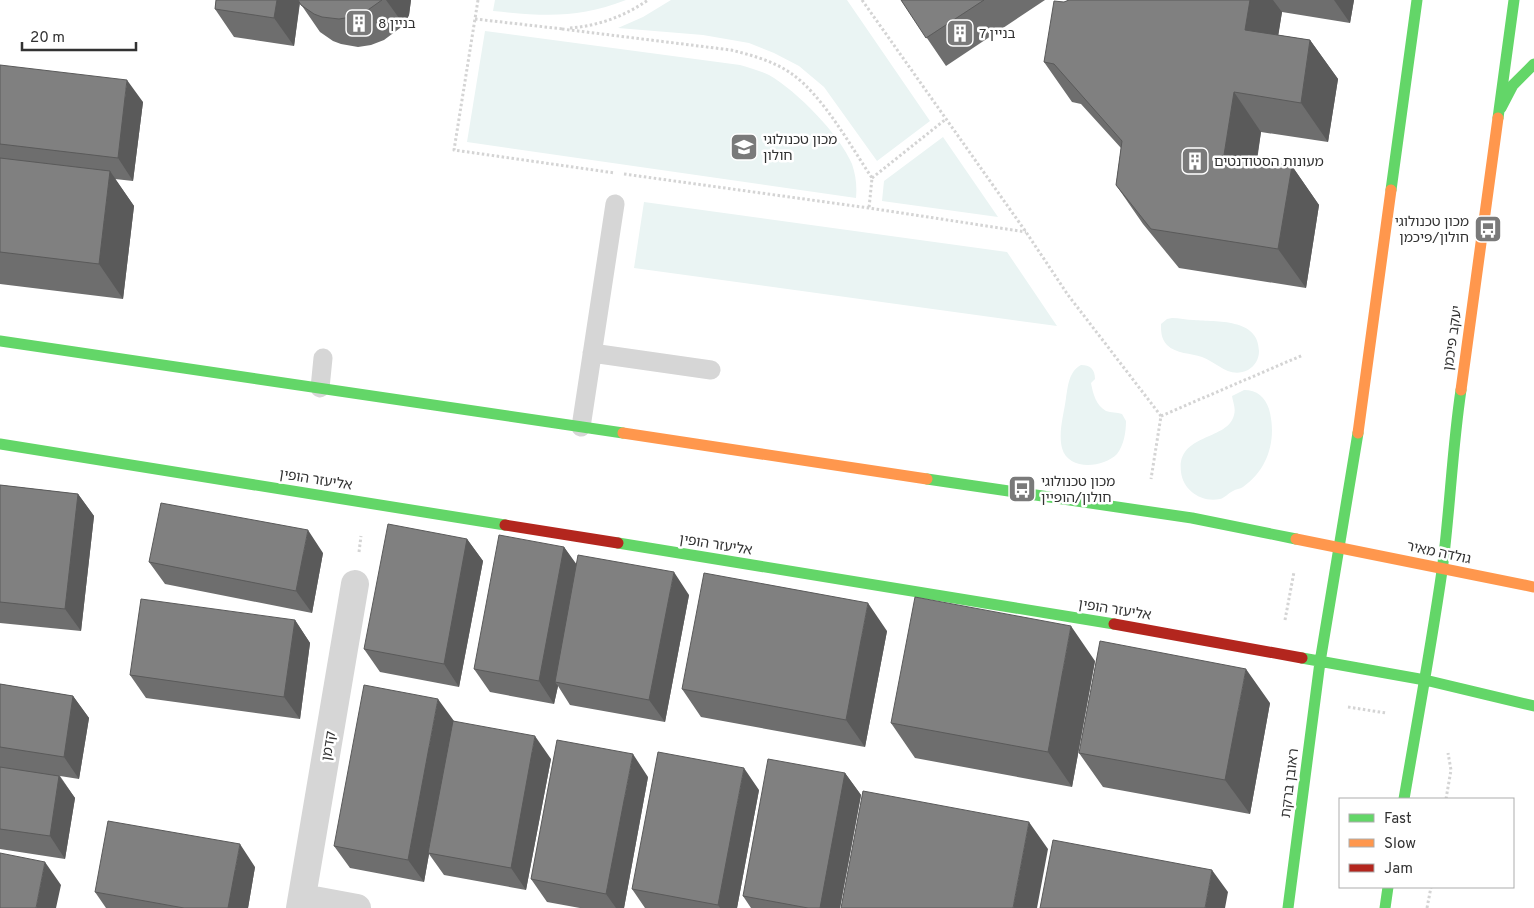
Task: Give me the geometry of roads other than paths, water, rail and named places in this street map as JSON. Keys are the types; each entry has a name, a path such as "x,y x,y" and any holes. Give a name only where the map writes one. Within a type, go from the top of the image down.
{"main road":[{"path":"1320,662 1361,414 1417,0"},
{"name":"יעקב פיכמן","path":"1425,680 1442,569 1455,430 1514,0"},
{"path":"1498,113 1513,85 1534,64"},
{"path":"0,341 1192,518 1338,546"},
{"name":"אליעזר הופין","path":"0,444 1155,631 1425,680"},
{"name":"גולדה מאיר","path":"1338,546 1534,587"},
{"name":"ראובן ברקת","path":"1288,908 1320,662"},
{"path":"1404,798 1425,680 1534,706"},
{"path":"1385,908 1388,888"}],"street":[{"name":"קדמן","path":"302,903 354,584"},
{"path":"302,903 357,908"}],"lane":[{"path":"581,427 614,204"},
{"path":"592,353 711,370"},
{"path":"320,388 323,358"}],"place":[{"name":"בניין 8","path":"359,23"},
{"name":"בניין 7","path":"960,33"},
{"name":"מכון טכנולוגי חולון","path":"744,147"},
{"name":"מעונות הסטודנטים","path":"1195,161"},
{"name":"מכון טכנולוגי חולון/פיכמן","path":"1488,229"},
{"name":"מכון טכנולוגי חולון/הופיין","path":"1022,489"}]}
